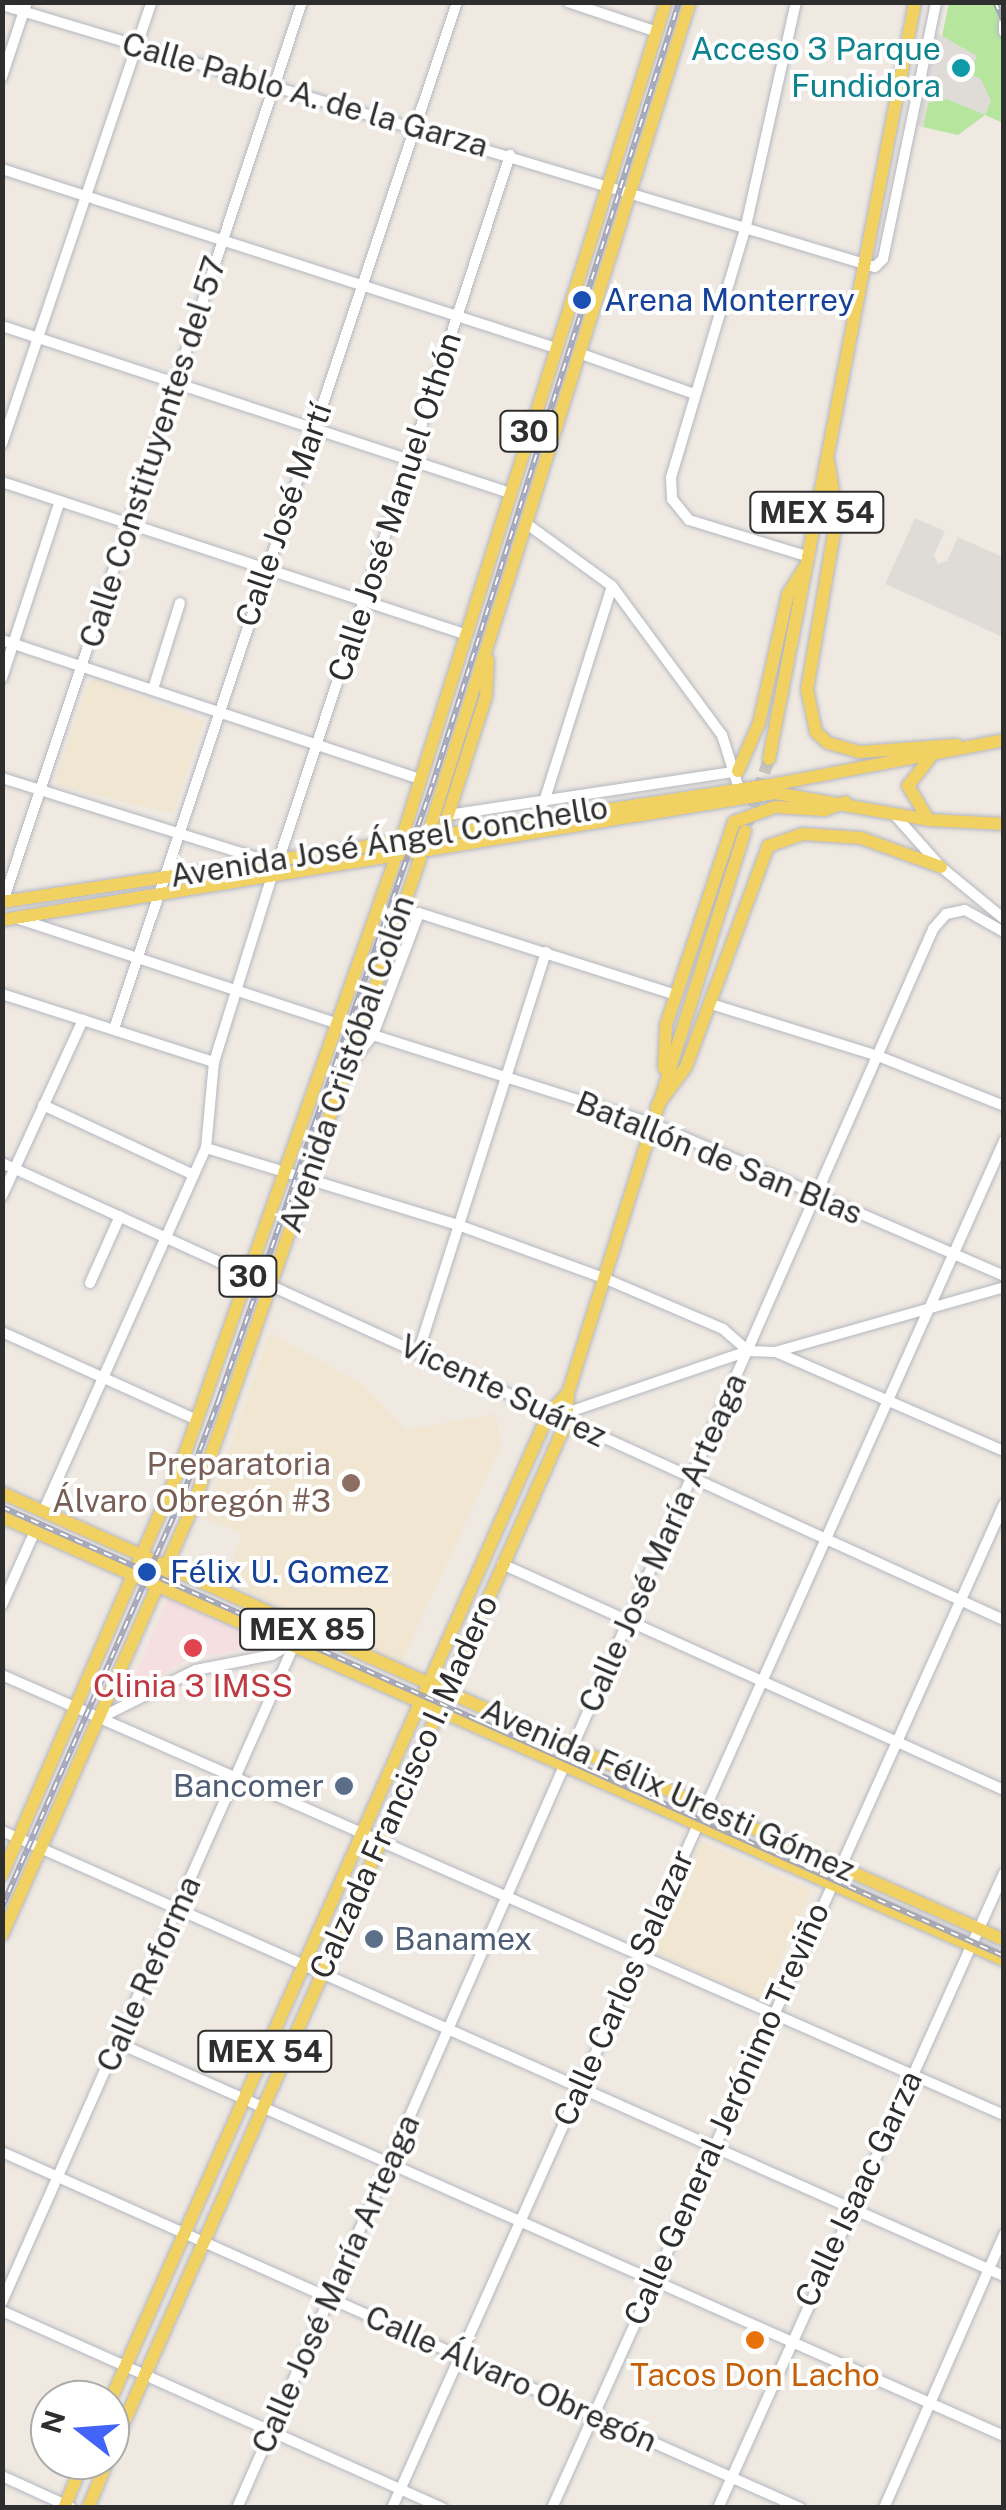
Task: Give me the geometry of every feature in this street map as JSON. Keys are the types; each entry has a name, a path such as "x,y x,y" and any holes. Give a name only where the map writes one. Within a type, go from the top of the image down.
{"main road":[{"name":"30","path":"404,832 666,2"},
{"name":"30","path":"436,831 489,643 690,2"},
{"name":"MEX 54","path":"769,759 915,2"},
{"path":"827,456 837,516 807,689 816,732 828,743 860,752 970,746 1004,740"},
{"path":"510,493 527,524"},
{"path":"738,771 759,723 788,594 808,561"},
{"path":"392,842 464,634"},
{"path":"436,831 448,814 486,696 489,643"},
{"name":"Avenida José Ángel Conchello","path":"3,902 392,842 436,831 739,790 970,746"},
{"path":"930,820 908,786 914,770 935,754"},
{"name":"Avenida José Ángel Conchello","path":"10,919 390,861 775,792 930,820 1004,824"},
{"path":"664,1081 664,1035 734,822 776,807 826,810 846,802"},
{"name":"Calzada Francisco I. Madero","path":"130,2407 568,1417 568,1393 745,831"},
{"path":"657,1106 676,1088 711,1004 755,868 776,840 816,833 880,841 941,867"},
{"name":"Avenida Cristóbal Colón","path":"2,1935 168,1567 420,859"},
{"name":"Avenida Cristóbal Colón","path":"2,1875 136,1577 198,1420 390,861"},
{"path":"3,902 10,919"},
{"name":"Calzada Francisco I. Madero","path":"120,2380 548,1414 568,1393"},
{"name":"Avenida Félix Uresti Gómez","path":"2,1493 1004,1940"},
{"name":"Avenida Félix Uresti Gómez","path":"2,1517 1004,1960"},
{"path":"66,2507 76,2480"},
{"name":"Calzada Francisco I. Madero","path":"88,2508 100,2480"}],"street":[{"path":"2,444 152,2"},
{"name":"Calle Constituyentes del 57","path":"3,902 302,2"},
{"name":"Calle José Martí","path":"114,1029 457,2"},
{"path":"796,2 746,226 692,393 670,478 678,511 704,526 808,561"},
{"path":"608,183 864,266 883,258 936,2"},
{"path":"573,3 657,32"},
{"name":"Calle Pablo A. de la Garza","path":"2,6 26,7 274,87 608,183"},
{"path":"2,77 26,7"},
{"path":"1004,24 1004,32"},
{"name":"Calle José Manuel Othón","path":"273,860 366,603 510,155"},
{"path":"2,169 556,348"},
{"path":"2,326 510,493"},
{"path":"581,354 692,393"},
{"path":"2,482 464,634"},
{"path":"2,678 8,642 60,501"},
{"path":"527,524 612,586 722,735 738,771 739,790"},
{"path":"544,802 612,586"},
{"path":"153,690 180,603"},
{"path":"8,642 414,776"},
{"path":"448,814 738,771"},
{"path":"2,778 273,860"},
{"path":"892,812 941,867 1004,919"},
{"path":"43,1512 206,1148 214,1062 272,876"},
{"name":"Calle José María Arteaga","path":"238,2508 938,921 965,910 1004,932"},
{"path":"346,1070 373,1035 419,913 676,995"},
{"path":"10,919 337,1022"},
{"path":"418,1353 546,952"},
{"path":"2,994 214,1062"},
{"path":"711,1004 878,1056 1004,1106"},
{"path":"2,1196 83,1020"},
{"name":"Batallón de San Blas","path":"373,1035 651,1123 1004,1276"},
{"path":"43,1105 194,1176"},
{"name":"Calle Carlos Salazar","path":"392,2508 1004,1141"},
{"path":"206,1148 281,1176 458,1225 606,1279 723,1328 748,1351"},
{"name":"Vicente Suárez","path":"2,1163 548,1414 568,1417 1004,1620"},
{"path":"90,1283 120,1216"},
{"path":"568,1417 748,1351 776,1352 932,1304 1004,1287"},
{"path":"2,1332 198,1420"},
{"path":"776,1352 1004,1451"},
{"name":"Calle General Jerónimo Treviño","path":"552,2508 830,1882 900,1743 1004,1504"},
{"path":"2,1605 35,1531"},
{"path":"502,1564 765,1679 1004,1790"},
{"path":"2,1578 16,1574"},
{"path":"100,1718 196,1670 272,1655 292,1644"},
{"name":"Calle Reforma","path":"2,2302 292,1644"},
{"path":"2,1675 1004,2115"},
{"path":"2,1831 1004,2276"},
{"name":"Calle Isaac Garza","path":"718,2508 788,2344 1004,1874"},
{"path":"118,2044 788,2344 1004,2436"},
{"name":"Calle Álvaro Obregón","path":"2,2152 800,2508"},
{"path":"884,2508 1004,2234"},
{"path":"2,2311 444,2508"},
{"path":"2,2476 66,2507"}],"shaded area":[{"path":"937,33 977,56 970,74 981,79 991,101 985,115 947,99 928,103 923,127 918,126"},
{"path":"915,518 945,531 934,555 938,564 947,561 958,537 1003,557 1003,637 885,584"},
{"path":"96,680 204,721 173,814 61,786 56,779 89,681"},
{"name":"Preparatoria Álvaro Obregón #3","path":"270,1333 362,1384 406,1430 496,1414 501,1446 399,1667 225,1580 243,1533 204,1519"},
{"name":"Clinia 3 IMSS","path":"168,1597 272,1644 188,1659 126,1697"},
{"path":"701,1841 812,1890 762,2001 652,1952"}],"green space":[{"path":"949,3 1003,3 1003,123 985,115 958,135 923,127"}],"tunnel":[{"path":"747,824 769,759"}],"railway":[{"path":"2,1907 183,1495 219,1399 433,783 679,2"},
{"path":"995,2 1004,21"},
{"path":"2,1507 1004,1956"}],"place":[{"name":"Acceso 3 Parque Fundidora","path":"961,68"},
{"name":"Arena Monterrey","path":"582,300"},
{"name":"Preparatoria Álvaro Obregón #3","path":"351,1483"},
{"name":"Félix U. Gomez","path":"147,1572"},
{"name":"Clinia 3 IMSS","path":"193,1648"},
{"name":"Bancomer","path":"344,1786"},
{"name":"Banamex","path":"374,1939"},
{"name":"Tacos Don Lacho","path":"755,2340"}]}
